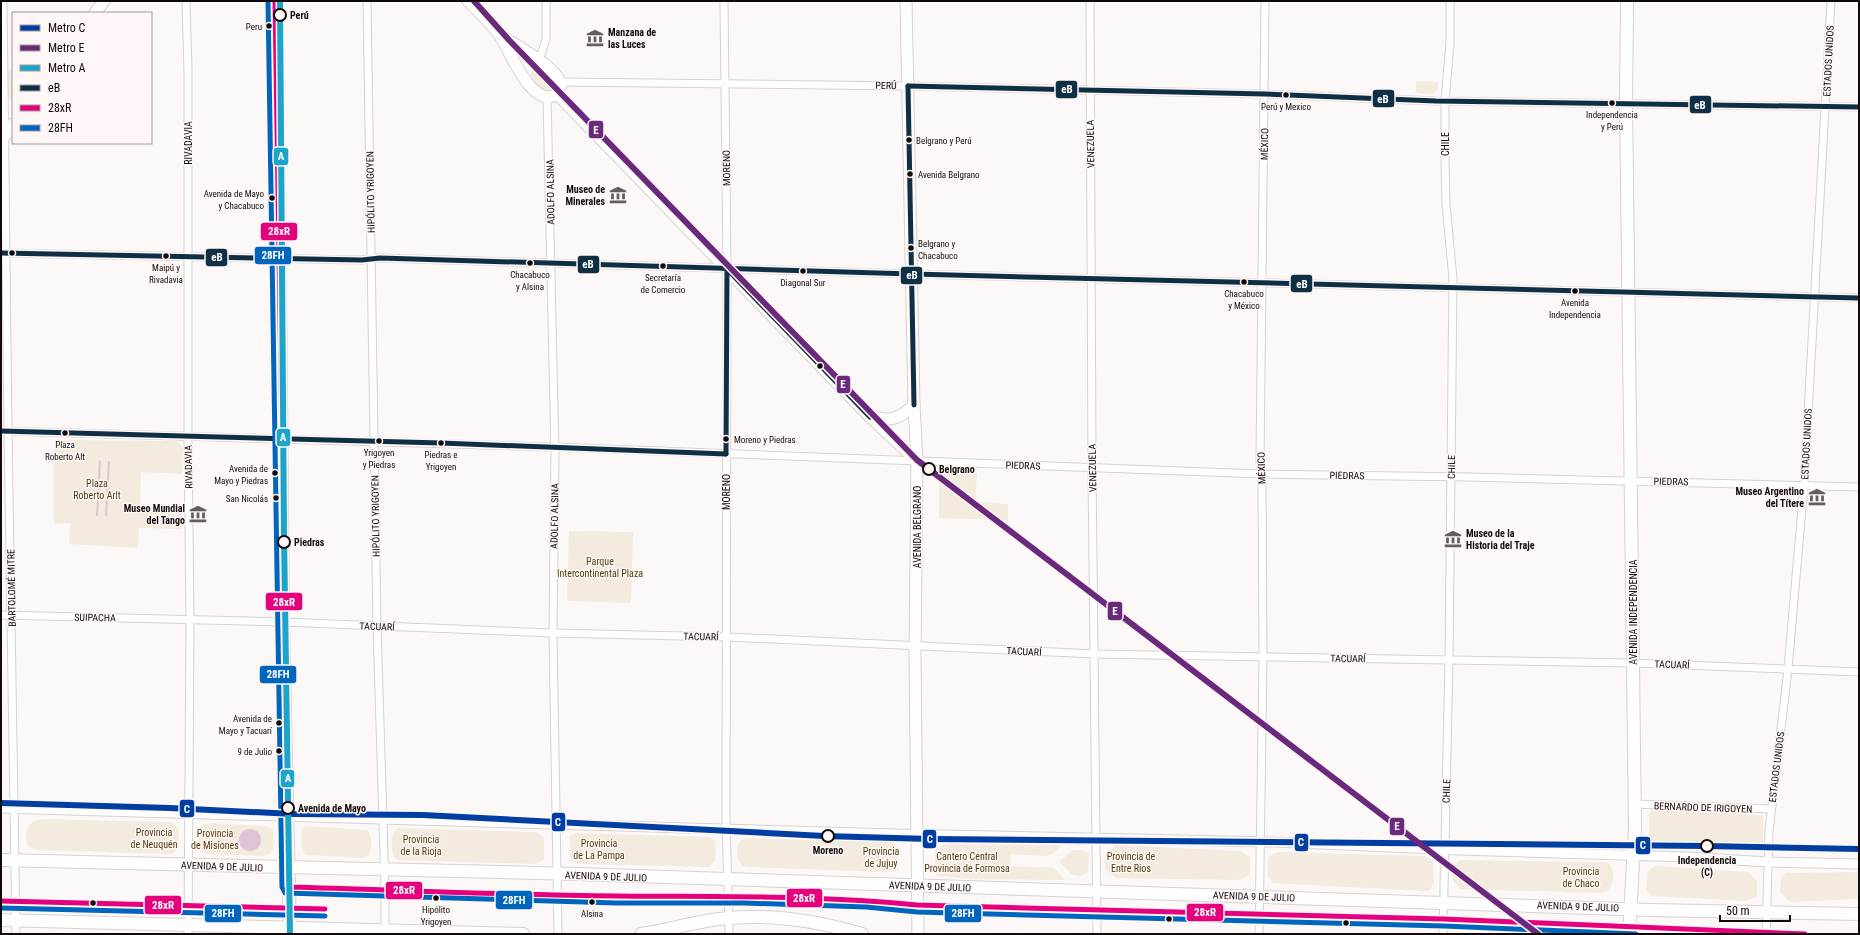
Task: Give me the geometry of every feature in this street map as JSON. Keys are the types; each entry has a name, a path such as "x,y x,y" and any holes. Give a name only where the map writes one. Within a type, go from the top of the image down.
{"main road":[{"path":"96,12 104,1"},
{"path":"275,1 279,179 278,257 282,440 283,622 290,868 290,931"},
{"path":"468,1 500,35 553,70 561,82 561,88 552,96"},
{"name":"AVENIDA BELGRANO","path":"906,1 914,405 917,461 915,645 918,934"},
{"name":"AVENIDA INDEPENDENCIA","path":"1627,1 1626,103 1632,480 1634,804 1634,855 1629,934"},
{"path":"500,35 523,77 537,93 552,96 728,269 870,417 917,461"},
{"path":"523,77 524,70 528,64 539,61"},
{"path":"3,139 12,126"},
{"path":"870,417 883,420 897,418 914,405"},
{"name":"AVENIDA 9 DE JULIO","path":"1,860 1859,914"},
{"path":"645,933 728,918 798,919 825,923 862,934"},
{"path":"1,920 188,929 523,934"},
{"path":"645,933 661,934"}],"street":[{"name":"BARTOLOMÉ MITRE","path":"3,1 4,431 12,615 16,934"},
{"name":"RIVADAVIA","path":"186,1 188,71 188,437 190,620 190,815 188,929"},
{"name":"HIPÓLITO YRIGOYEN","path":"367,1 377,626 385,932"},
{"path":"539,61 546,39 546,1"},
{"name":"MORENO","path":"724,1 728,269 726,454 727,828 729,934"},
{"name":"VENEZUELA","path":"1090,1 1092,468 1097,934"},
{"name":"MÉXICO","path":"1259,934 1263,656 1261,474 1265,1"},
{"name":"CHILE","path":"1443,934 1449,660 1453,289 1446,204 1445,101 1450,44 1450,1"},
{"name":"ESTADOS UNIDOS","path":"1766,934 1771,809 1788,668 1804,484 1831,1"},
{"name":"PERÚ","path":"561,82 908,86 1265,94 1445,101 1859,107"},
{"name":"ADOLFO ALSINA","path":"552,96 551,263 555,447 553,633 558,934"},
{"path":"3,253 551,263 1453,289 1859,298"},
{"name":"PIEDRAS","path":"4,431 555,447 1261,474 1451,476 1804,484 1859,487"},
{"name":"SUIPACHA","path":"1,615 190,620"},
{"name":"TACUARÍ","path":"190,620 283,622 553,633 727,636 1095,654 1633,663 1859,672"},
{"name":"BERNARDO DE IRIGOYEN","path":"1634,804 1771,809"},
{"path":"1,808 190,815 1260,842 1444,850 1634,855 1768,862 1859,864"}],"green space":[{"path":"543,65 559,85 547,94 535,84 530,76 533,67"},
{"path":"12,69 12,101 7,96 8,72"},
{"path":"1416,81 1438,82 1438,88 1434,94 1416,93"},
{"name":"Plaza Roberto Arlt","path":"54,440 177,441 183,447 182,474 141,472 140,510 182,511 182,529 139,528 138,548 69,544 70,523 54,524"},
{"path":"939,474 977,474 975,502 1008,504 1008,520 939,518"},
{"name":"Parque Intercontinental Plaza","path":"569,531 633,532 631,603 567,601"},
{"path":"1652,810 1763,815 1763,849 1649,842 1649,814"},
{"name":"Provincia de Neuquén","path":"40,819 172,822 179,830 178,847 173,854 35,850 28,846 26,833 27,829 32,823"},
{"name":"Provincia de Misiones","path":"212,823 265,826 272,829 274,835 273,850 270,854 263,856 206,854 201,852 199,835 201,828 203,825"},
{"path":"305,826 368,830 371,843 370,853 368,856 362,858 307,855 304,853 302,843 302,829"},
{"name":"Provincia de la Rioja","path":"400,828 536,832 544,837 544,860 535,864 398,860 393,856 392,836 396,830"},
{"name":"Provincia de La Pampa","path":"575,833 710,837 716,842 715,860 710,867 575,863 570,857 570,836"},
{"name":"Provincia de Jujuy","path":"747,838 891,842 897,846 898,871 886,872 743,866 737,858 737,846 741,840"},
{"name":"Cantero Central Provincia de Formosa","path":"943,844 1062,845 1053,854 1046,856 1011,854 1010,866 1054,868 1065,880 971,879 937,876 935,868 935,850"},
{"name":"Provincia de Entre Rios","path":"1116,845 1240,851 1250,857 1250,875 1240,880 1116,878 1105,869 1105,856"},
{"path":"1073,850 1081,850 1089,853 1088,872 1080,876 1072,875 1060,863 1060,861"},
{"path":"1279,852 1425,856 1433,860 1434,883 1430,890 1424,891 1273,883 1268,877 1268,858 1272,854"},
{"name":"Provincia de Chaco","path":"1459,860 1606,862 1612,868 1614,877 1609,889 1606,892 1600,893 1460,889 1453,881 1453,867"},
{"path":"1659,866 1748,872 1757,881 1757,896 1746,901 1652,896 1646,890 1648,871"},
{"path":"1859,872 1859,899 1790,902 1780,892 1781,878 1787,873"}],"shaded area":[{"path":"99,460 101,461 98,516 96,516"},
{"path":"108,461 110,461 107,516 105,516"},
{"path":"250,829 258,832 261,840 258,848 250,851 242,848 239,840 242,832"}],"metro line":[{"name":"A","path":"280,1 284,535 290,934"},
{"name":"E","path":"474,1 509,40 917,460 1538,934"},
{"name":"C","path":"1,803 170,808 294,814 423,815 824,836 930,839 1707,846 1859,849"}],"transit line":[{"name":"28FH","path":"268,1 282,887 285,893 617,903 744,903 866,907 917,912 1444,926 1636,934"},
{"name":"28xR","path":"275,1 289,887 535,895 804,898 917,905 1444,919 1805,934"},
{"name":"eB","path":"908,86 1265,94 1436,101 1859,107"},
{"name":"eB","path":"908,86 914,405"},
{"name":"eB","path":"1,253 362,260 380,258 912,274 1859,298"},
{"name":"eB","path":"727,269 870,417"},
{"name":"eB","path":"726,454 727,269"},
{"name":"eB","path":"1,431 441,443 726,454"},
{"name":"28xR","path":"1,901 325,909"},
{"name":"28FH","path":"1,908 325,916"}],"place":[{"name":"Perú","path":"280,15"},
{"name":"Peru","path":"269,26"},
{"name":"Manzana de las Luces","path":"595,38"},
{"name":"Perú y Mexico","path":"1286,95"},
{"name":"Independencia y Perú","path":"1612,103"},
{"name":"Belgrano y Perú","path":"909,140"},
{"name":"Avenida Belgrano","path":"910,174"},
{"name":"Museo de Minerales","path":"618,195"},
{"name":"Avenida de Mayo y Chacabuco","path":"272,198"},
{"name":"Belgrano y Chacabuco","path":"911,248"},
{"name":"Maipú y Rivadavia","path":"166,256"},
{"name":"Chacabuco y Alsina","path":"530,263"},
{"name":"Secretaría de Comercio","path":"663,266"},
{"name":"Diagonal Sur","path":"803,271"},
{"name":"Chacabuco y México","path":"1244,282"},
{"name":"Avenida Independencia","path":"1575,291"},
{"name":"Plaza Roberto Alt","path":"65,433"},
{"name":"Moreno y Piedras","path":"726,439"},
{"name":"Yrigoyen y Piedras","path":"379,441"},
{"name":"Piedras e Yrigoyen","path":"441,443"},
{"name":"Belgrano","path":"929,469"},
{"name":"Avenida de Mayo y Piedras","path":"275,473"},
{"name":"Museo Argentino del Títere","path":"1817,497"},
{"name":"San Nicolás","path":"276,498"},
{"name":"Museo Mundial del Tango","path":"198,514"},
{"name":"Museo de la Historia del Traje","path":"1453,539"},
{"name":"Piedras","path":"284,542"},
{"name":"Avenida de Mayo y Tacuarí","path":"279,723"},
{"name":"9 de Julio","path":"279,751"},
{"name":"Avenida de Mayo","path":"288,808"},
{"name":"Moreno","path":"828,836"},
{"name":"Independencia (C)","path":"1707,846"},
{"name":"Hipólito Yrigoyen","path":"436,898"},
{"name":"Alsina","path":"592,902"}]}
